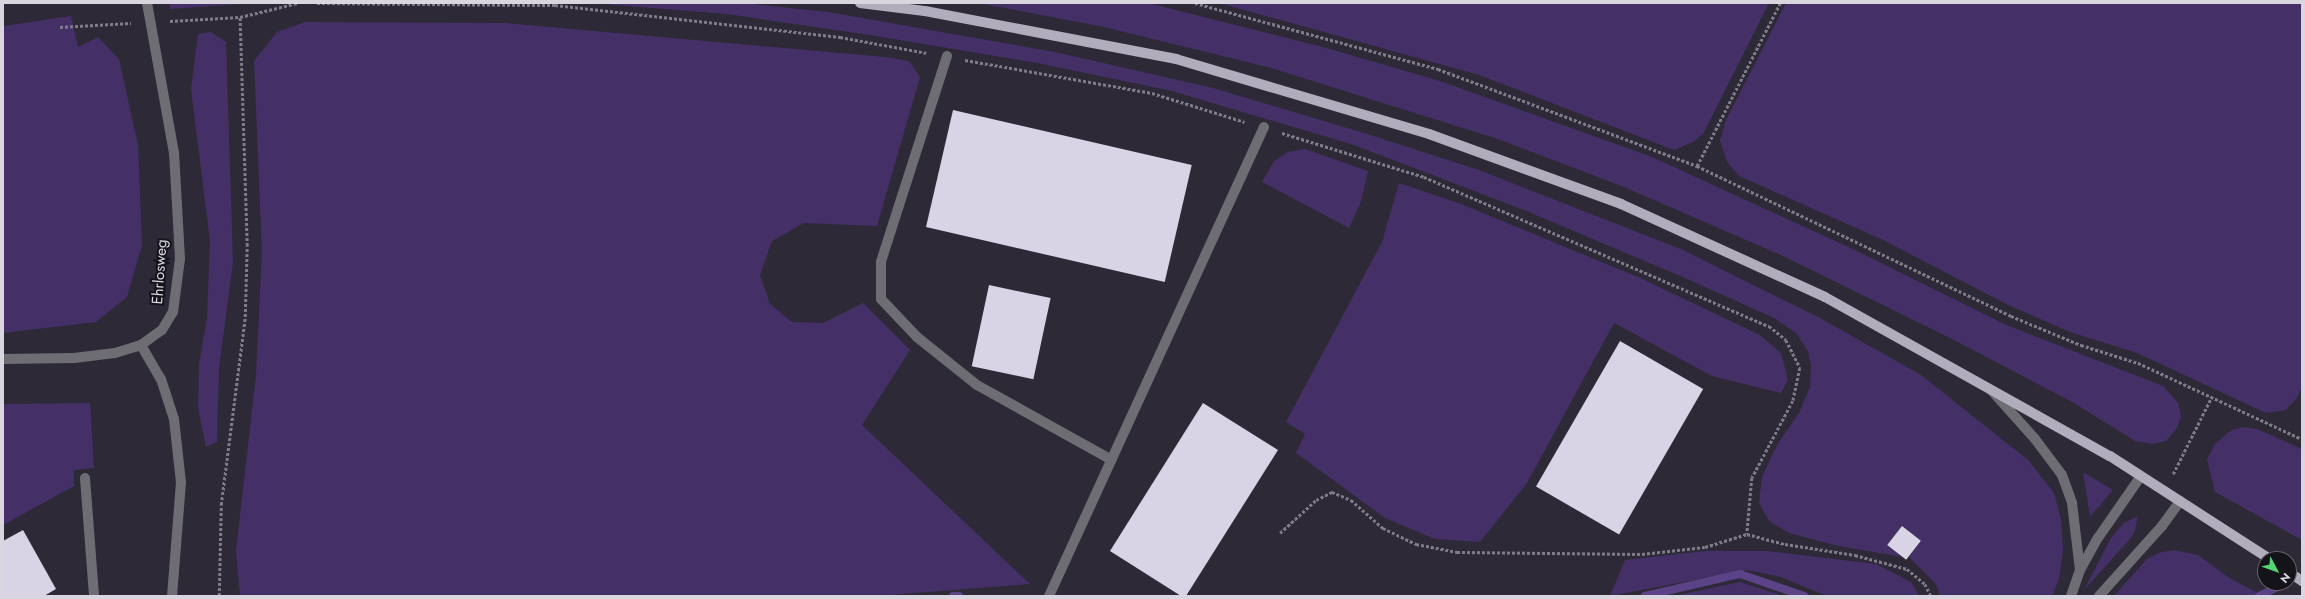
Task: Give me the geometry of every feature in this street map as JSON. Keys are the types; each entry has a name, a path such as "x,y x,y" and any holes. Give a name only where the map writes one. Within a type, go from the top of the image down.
{"main road":[{"path":"860,3 925,11 1176,58 1429,134 1621,204 1825,297 1988,387 2141,476 2258,551"}],"street":[{"name":"Ehrlosweg","path":"3,359 74,358 115,353 141,345 162,330 173,312 180,259 174,153 147,3"},
{"path":"947,56 881,262 881,299 917,337 977,385 1112,460"},
{"path":"1049,596 1264,127"},
{"path":"141,345 161,379 174,420 181,482 172,596"},
{"path":"1988,387 2035,439 2062,475 2072,503 2080,570"},
{"path":"2071,596 2080,570 2098,538 2141,476"},
{"path":"85,478 94,596"},
{"path":"2099,596 2162,526 2180,501"}],"path":[{"path":"162,21 240,17 298,3"},
{"path":"1195,3 1438,69 1697,166 2011,316 2081,345 2138,363 2302,439"},
{"path":"1697,166 1780,3"},
{"path":"219,596 221,505 245,309 247,246 240,17"},
{"path":"60,27 138,23"},
{"path":"2164,491 2212,396"},
{"path":"1280,533 1316,500 1332,492 1350,500 1383,528 1409,541 1457,552 1642,554 1705,547 1747,534"}],"shaded area":[{"path":"170,3 256,3 170,9"},
{"path":"591,3 743,3 828,12 1055,52 1213,88 1364,133 1479,170 1683,250 1820,318 1921,375 2028,460 2054,493 2061,520 2063,551 2059,579 2052,596 1940,596 1936,584 1909,557 1921,541 1902,526 1888,545 1903,557 1838,546 1789,533 1769,521 1759,503 1762,477 1777,445 1799,413 1810,387 1811,365 1808,351 1796,333 1774,318 1685,278 1524,210 1354,145 1172,91 1037,63 876,36 727,14"},
{"path":"978,3 1148,3 1330,49 1440,81 1652,157 1857,251 2004,324 2163,386 2178,403 2181,416 2177,428 2166,441 2152,444 2135,441 2074,403 1954,340 1785,257 1624,187 1498,139 1271,68 1104,27"},
{"path":"1219,3 1769,3 1703,134 1693,142 1674,150 1479,75"},
{"path":"1786,3 2302,3 2302,387 2297,398 2286,410 2266,413 2137,353 2070,332 2008,305 1883,240 1739,176 1727,162 1720,141 1726,120"},
{"path":"71,16 78,47 98,37 119,59 138,145 142,245 127,297 96,322 3,333 3,26"},
{"path":"305,22 506,23 885,57 909,61 920,77 877,226 804,223 772,241 760,275 770,304 792,322 823,323 863,303 910,350 862,425 1030,584 875,596 240,596 236,551 256,375 262,251 254,61 277,32"},
{"path":"211,32 226,42 233,262 219,368 217,442 206,447 198,408 199,364 207,318 210,241 191,89 198,34"},
{"path":"1305,149 1368,171 1361,202 1349,228 1262,182 1274,161 1288,152"},
{"path":"1399,183 1461,204 1638,277 1760,335 1781,353 1788,380 1781,393 1712,376 1614,323 1527,483 1480,542 1435,539 1385,518 1296,453 1305,434 1286,422 1382,242"},
{"path":"90,403 94,468 74,470 74,486 3,525 3,404"},
{"path":"2242,427 2257,429 2302,449 2302,540 2215,492 2207,459 2215,444 2230,431"},
{"path":"2083,472 2113,490 2090,517"},
{"path":"2138,516 2135,531 2130,539 2084,590 2111,538 2124,523"},
{"path":"2174,550 2198,555 2228,577 2263,596 2114,596 2146,560 2158,553"},
{"path":"1705,551 1768,551 1876,564 1911,582 1919,596 1827,596 1781,577 1747,570 1610,596 1625,560"},
{"path":"1740,582 1784,596 1673,596"}],"building":[{"path":"953,110 1192,165 1165,282 926,227"},
{"path":"989,285 1051,298 1033,379 972,366"},
{"path":"1620,341 1703,389 1619,534 1536,486"},
{"path":"1203,403 1278,450 1186,596 1181,596 1110,551"},
{"path":"1902,526 1921,541 1906,560 1887,545"},
{"path":"23,530 56,589 44,596 3,596 3,541"}],"waterway":[{"path":"1645,596 1740,574 1804,596"},
{"path":"2259,596 2269,591"},
{"path":"953,596 959,596"}]}
